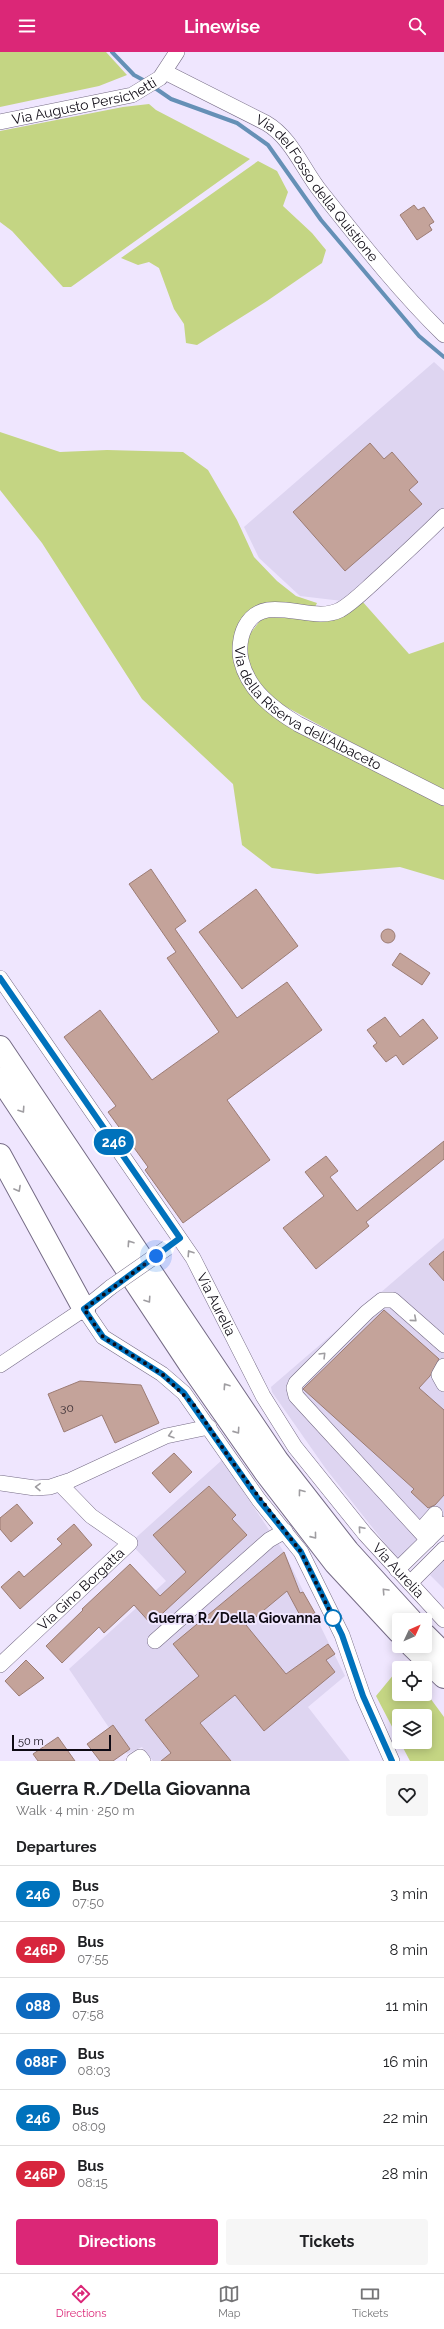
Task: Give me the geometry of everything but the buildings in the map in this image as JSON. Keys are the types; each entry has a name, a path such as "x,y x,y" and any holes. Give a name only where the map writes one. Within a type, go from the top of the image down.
{"highway":[{"name":"Via Aurelia","path":"0,1047 276,1460 348,1551 405,1613"},
{"path":"0,1078 191,1366 265,1472 335,1562 392,1624"},
{"path":"0,1155 84,1309"},
{"path":"432,1642 444,1654"},
{"path":"419,1653 444,1677"}],"street":[{"name":"Via Augusto Persichetti","path":"0,122 123,98 144,89 162,76 178,52"},
{"name":"Via del Fosso della Quistione","path":"162,76 266,124 281,135 319,190 401,289 444,335"},
{"name":"Via della Riserva dell'Albaceto","path":"444,516 395,563 341,610 323,614 287,610 260,612 246,625 240,648 244,670 248,680 260,696 276,710 298,724 444,798"},
{"name":"Via Aurelia","path":"0,978 198,1266 238,1350 282,1429 318,1478 397,1570 444,1620"},
{"path":"0,1365 84,1309 180,1238"},
{"path":"424,1535 296,1396 294,1388 296,1383 366,1312 382,1300 393,1300 444,1345"},
{"path":"84,1309 103,1337 162,1374 184,1393 259,1500 301,1552 342,1635 363,1696 392,1761"},
{"path":"444,1366 439,1375 444,1384"},
{"path":"0,1483 35,1488 60,1484 166,1436 209,1427"},
{"name":"Via Gino Borgatta","path":"0,1665 130,1543 91,1516 60,1484"},
{"path":"397,1570 424,1535 440,1519"},
{"path":"155,1641 269,1540 285,1531"},
{"path":"410,1583 444,1549"},
{"path":"134,1761 140,1757 143,1761"}],"shaded area":[{"path":"434,362 444,371 444,515 351,602 300,596 259,558 244,527"},
{"path":"444,1238 444,1535 407,1571 326,1469 272,1392 271,1387"},
{"path":"222,1460 284,1552 345,1676 308,1707 350,1761 153,1761 142,1747 127,1754 69,1669 166,1581 130,1543"},
{"path":"444,1560 444,1589 430,1575"}],"green space":[{"path":"0,52 106,52 127,75 99,86 0,107"},
{"path":"149,104 156,110 250,159 71,287 63,287 12,231 0,222 0,131 123,107"},
{"path":"258,161 277,171 288,192 283,206 312,233 326,250 322,263 267,301 197,345 186,343 184,324 174,309 159,268 149,262 138,265 121,258"},
{"path":"0,432 60,452 107,450 183,452 208,470 237,520 254,557 277,581 296,596 317,603 314,609 270,609 236,635 233,660 257,702 444,804 444,880 400,867 317,874 272,868 242,845 233,784 142,699 42,543 0,490"},
{"path":"362,601 409,654 444,642 444,793 268,697 251,674 245,640 263,617 334,620"},
{"path":"392,1677 392,1701 432,1701 444,1717 444,1761 410,1761 404,1749 432,1749 432,1709 392,1709 392,1727 376,1696"}],"waterway":[{"path":"112,52 134,75 145,81"},
{"path":"155,88 171,99 237,123 268,145 321,220 419,336 444,357"}],"bus line":[{"name":"246","path":"0,978 180,1238 84,1309 103,1337 114,1346 162,1374 184,1393 194,1405 259,1500 301,1552 342,1635 363,1696 392,1761"}],"place":[{"name":"Guerra R./Della Giovanna","path":"333,1618"}],"route":[{"path":"156,1256 84,1309 103,1337 114,1346 162,1374 184,1393 194,1405 259,1500 301,1552 335,1622 333,1618"}]}
